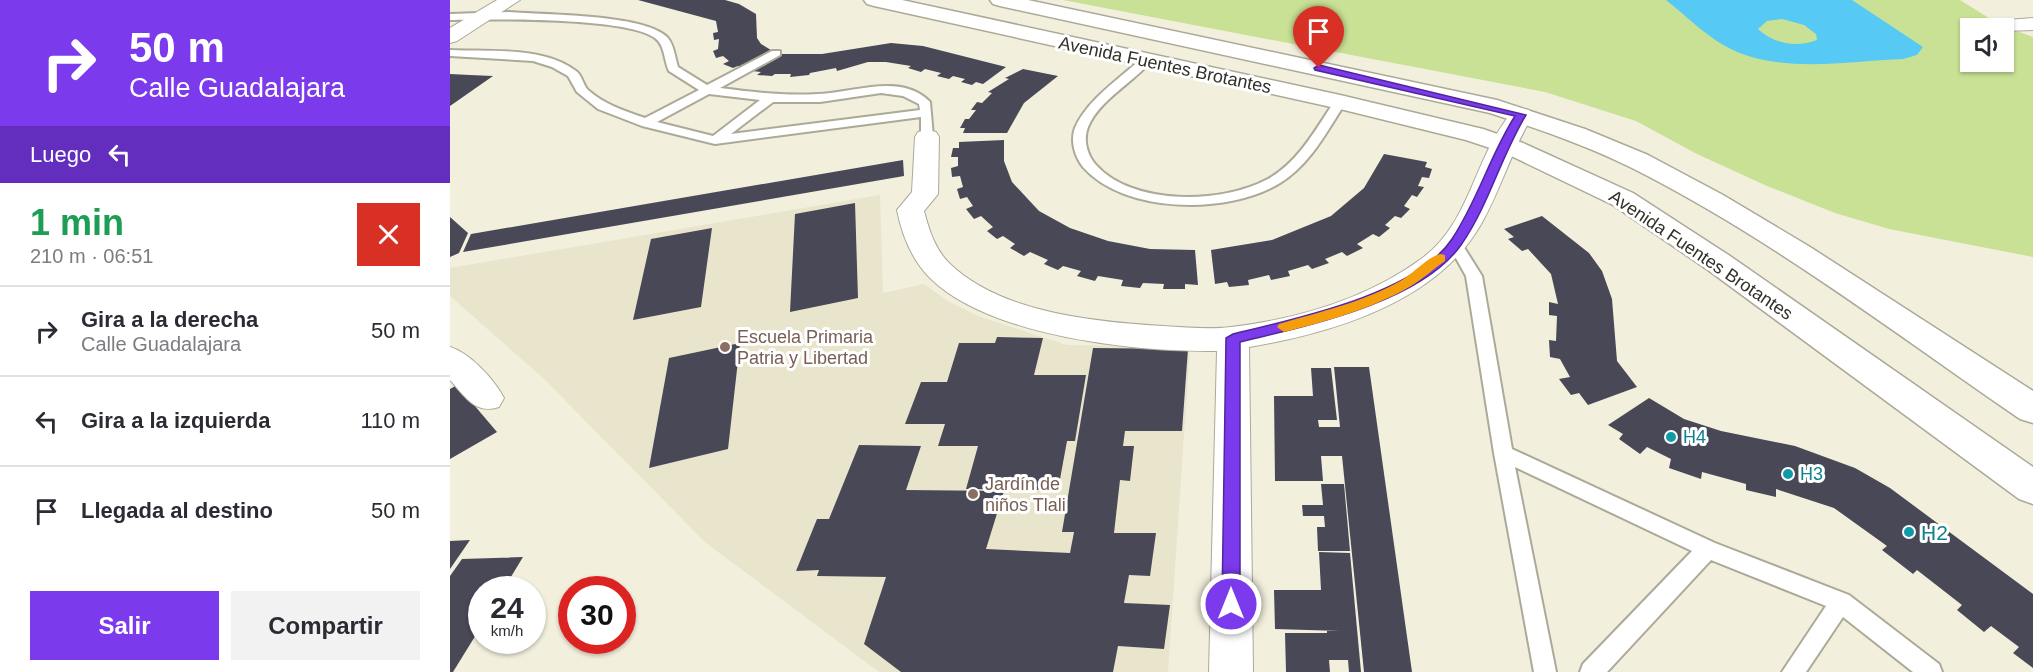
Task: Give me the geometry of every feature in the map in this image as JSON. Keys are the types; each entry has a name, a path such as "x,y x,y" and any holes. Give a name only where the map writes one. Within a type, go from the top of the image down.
{"street":[{"path":"450,37 510,0"},
{"name":"Avenida Fuentes Brotantes","path":"874,0 1340,102 1503,144 1623,199 1719,263 2033,488"},
{"name":"Avenida Fuentes Brotantes","path":"1000,0 1427,92 1521,115 1639,161 1713,201 1799,254 2033,409"},
{"path":"2014,25 2033,24"},
{"path":"927,125 925,194 910,210 915,231 926,253 954,283 1015,313 1070,329 1103,334 1233,338 1334,314 1406,283 1434,264 1455,244 1470,220 1503,144 1521,115"},
{"path":"1230,672 1233,338"},
{"path":"450,359 487,398"}],"lane":[{"path":"450,17 487,15 602,21 657,34 665,41 673,69 707,90 789,100 881,89 906,93 924,102 927,125 715,140 646,123 602,106 581,90 573,74 556,64 534,58 450,53"},
{"path":"646,123 776,53"},
{"path":"1145,61 1089,116 1082,128 1080,140 1082,153 1088,165 1100,176 1135,194 1158,199 1207,201 1231,197 1272,182 1299,160 1340,102"},
{"path":"715,140 771,98"},
{"path":"1455,244 1474,276 1503,453 1545,672"},
{"path":"1503,453 1708,549 1841,602 1931,672"},
{"path":"1591,672 1708,549"},
{"path":"1793,672 1841,602"}],"shaded area":[{"path":"880,195 883,293 924,284 948,301 978,316 1067,345 1190,347 1168,672 879,672 706,543 543,378 450,296 450,268"}],"green space":[{"path":"1063,0 1960,0 1989,18 1960,18 1960,72 2014,72 2014,30 2033,37 2033,257 1889,229 1835,213 1767,186 1697,154 1636,121 1545,92"}],"water":[{"path":"1666,0 1852,0 1923,47 1917,55 1903,59 1812,64 1767,61 1725,46","holes":["1782,19 1804,25 1816,34 1817,40 1802,44 1786,43 1771,38 1758,29 1767,21"]}],"building":[{"path":"638,0 725,0 739,4 756,14 757,38 761,44 774,52 744,68 738,66 733,68 723,64 729,61 723,56 716,58 713,51 718,49 719,39 714,40 713,33 718,32 716,21"},
{"path":"891,43 923,46 1006,67 983,84 976,82 972,85 961,82 965,79 953,76 949,79 937,76 941,73 925,69 921,72 908,68 911,66 886,62 868,62 837,71 836,68 790,77 791,74 757,75 761,72 752,71 780,54 822,54"},
{"path":"1023,69 1058,76 1024,103 1007,133 963,133 965,128 960,128 965,119 969,119 976,110 971,110 977,102 982,103 992,93 988,92 1009,79 1005,78"},
{"path":"450,74 470,75 493,76 450,106"},
{"path":"1004,140 1004,161 1012,182 1039,211 1070,228 1108,241 1150,249 1195,250 1198,285 1185,284 1185,289 1163,289 1164,284 1143,283 1140,288 1121,286 1123,280 1098,276 1095,281 1077,276 1081,271 1063,266 1058,270 1044,264 1048,260 1030,252 1024,256 1010,248 1015,244 1003,236 997,239 987,231 993,227 981,216 974,219 966,209 973,206 967,197 960,199 957,189 963,187 960,176 952,177 951,168 958,166 958,157 951,157 953,148 959,148 959,142"},
{"path":"1384,154 1427,162 1425,167 1432,169 1429,178 1422,177 1418,186 1424,187 1417,197 1412,195 1404,206 1410,209 1401,218 1395,216 1385,225 1390,228 1379,237 1373,234 1357,244 1363,248 1347,256 1342,252 1325,259 1329,263 1312,269 1308,265 1288,271 1290,276 1271,280 1269,275 1248,280 1249,285 1229,287 1227,282 1215,284 1211,250 1272,240 1331,216 1364,188"},
{"path":"903,160 904,176 463,252 471,234"},
{"path":"855,203 858,298 790,312 795,214"},
{"path":"1542,216 1589,253 1602,271 1612,299 1617,361 1637,387 1588,405 1579,393 1571,395 1559,379 1570,377 1560,359 1550,357 1549,340 1556,341 1557,316 1549,315 1549,302 1558,304 1551,274 1528,249 1522,251 1508,239 1514,237 1504,229"},
{"path":"450,217 468,233 459,253 450,257"},
{"path":"712,228 701,307 633,320 651,239"},
{"path":"997,337 1043,338 1034,375 1086,375 1075,441 1067,441 1058,490 966,489 978,446 938,446 945,424 905,424 921,382 947,382 959,343 995,343"},
{"path":"740,343 728,449 649,468 669,358"},
{"path":"1093,348 1188,349 1182,431 1125,431 1123,446 1134,446 1130,481 1120,480 1114,533 1156,533 1150,576 1129,575 1124,603 1170,605 1164,649 1118,646 1113,672 901,672 864,644 886,577 817,576 819,570 796,571 817,519 829,519 859,445 921,446 906,490 1004,491 986,549 1070,553 1074,532 1062,532"},
{"path":"1334,367 1369,367 1412,672 1364,672 1342,456 1321,456 1323,481 1275,481 1274,396 1313,396 1311,368 1331,368 1337,420 1318,420 1319,427 1340,427"},
{"path":"457,385 497,432 450,459 450,389"},
{"path":"1649,398 1684,419 1721,431 1795,446 1855,468 1890,488 2033,594 2033,668 2013,653 2019,647 1991,626 1984,632 1957,610 1962,605 1917,570 1913,574 1882,550 1887,546 1834,508 1776,489 1776,497 1746,490 1746,484 1702,472 1701,479 1669,468 1671,459 1647,447 1640,454 1619,439 1623,434 1608,425"},
{"path":"1321,484 1344,484 1350,551 1318,551 1317,527 1325,527 1324,516 1303,516 1302,505 1323,505"},
{"path":"470,540 450,569 450,541"},
{"path":"1319,552 1350,553 1361,672 1349,672 1348,660 1329,660 1330,672 1286,672 1285,633 1340,631 1275,629 1274,590 1321,590"},
{"path":"523,557 511,576 468,576 468,648 453,672 450,672 450,576 462,559"}],"slow traffic":[{"path":"1284,327 1334,314 1374,298 1406,283 1440,258"}],"place":[{"name":"Escuela Primaria Patria y Libertad","path":"725,347"},
{"name":"H4","path":"1671,437"},
{"name":"H3","path":"1788,474"},
{"name":"Jardín de niños Tlali","path":"973,494"},
{"name":"H2","path":"1909,532"}],"route":[{"path":"1231,604 1233,338 1334,314 1406,283 1434,264 1455,244 1470,220 1503,144 1521,115 1497,107 1319,68"}]}
